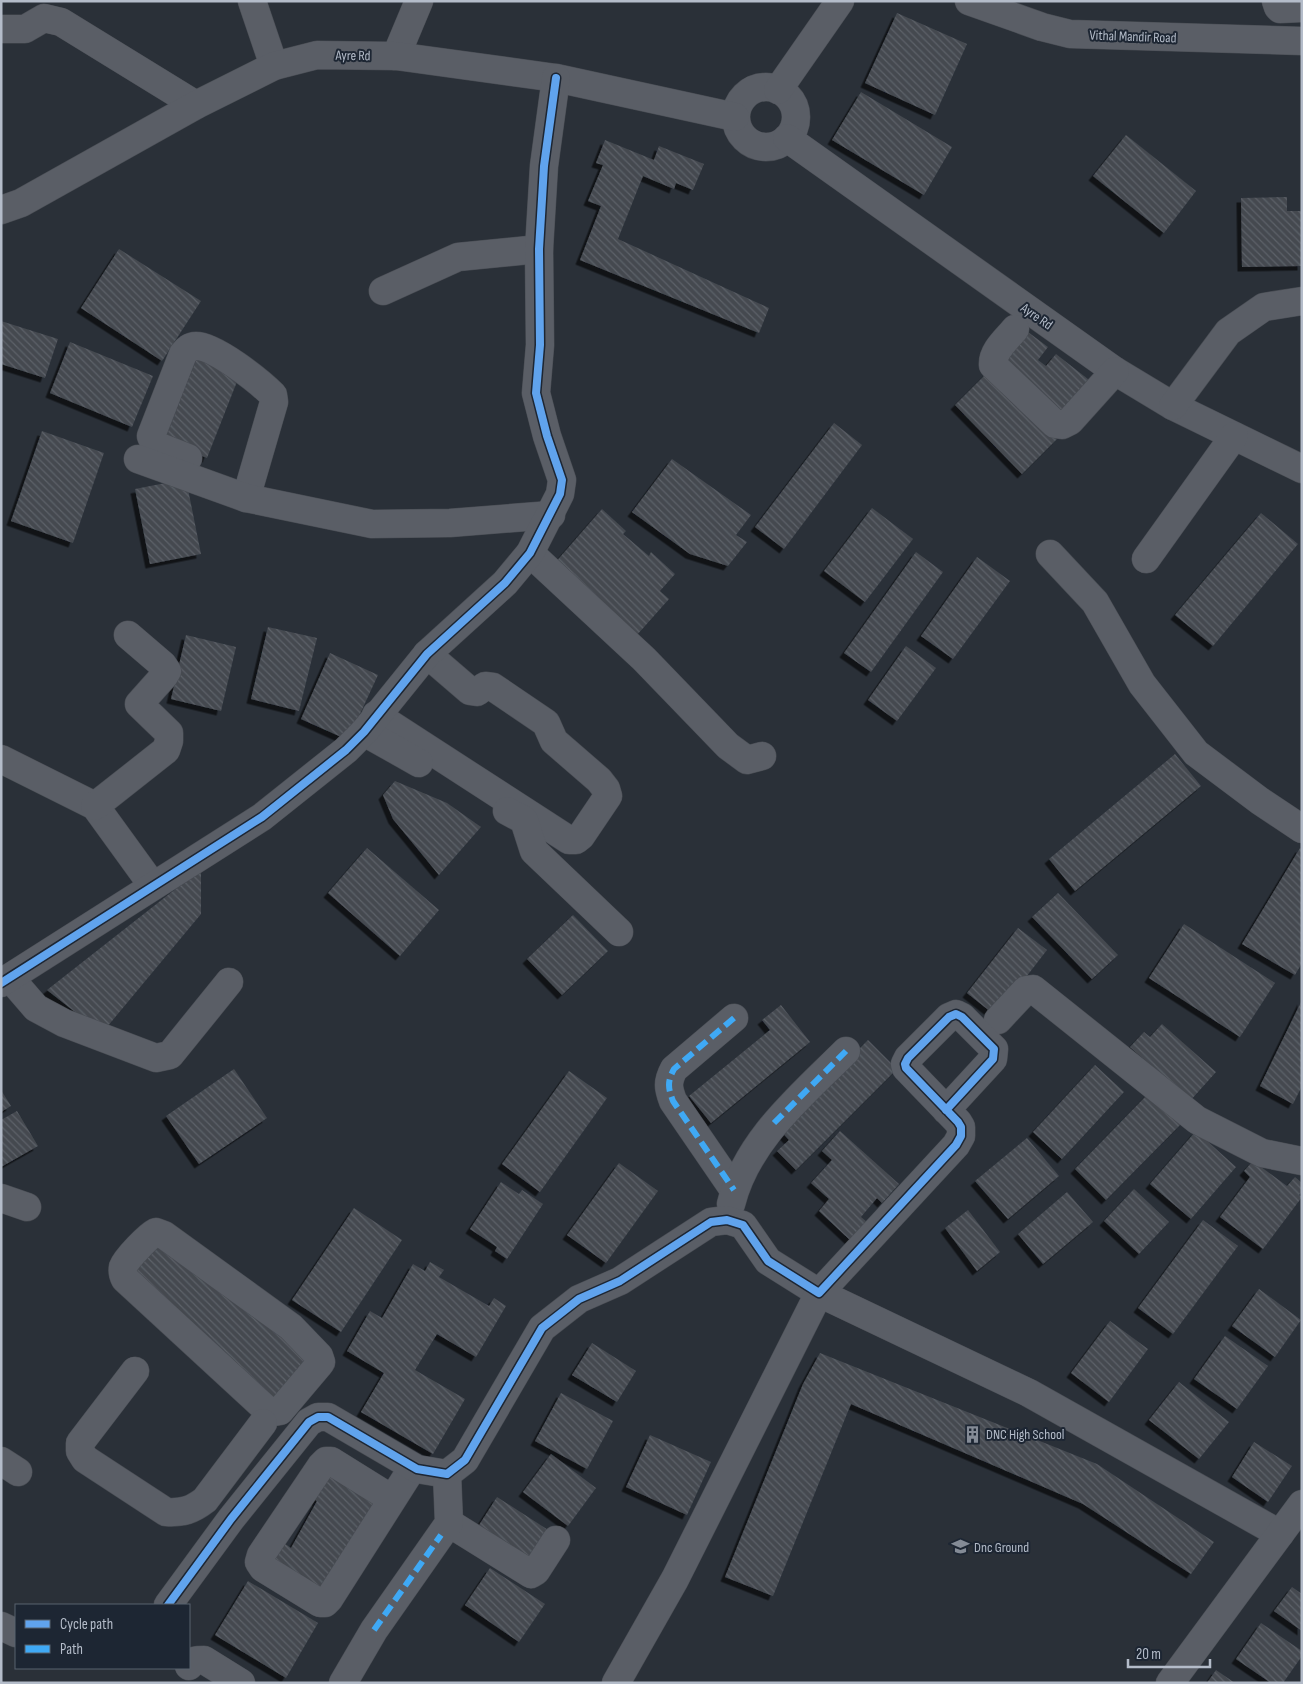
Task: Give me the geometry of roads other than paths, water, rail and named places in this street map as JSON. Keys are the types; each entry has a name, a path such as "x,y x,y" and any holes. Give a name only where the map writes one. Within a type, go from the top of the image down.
{"street":[{"path":"252,1 274,66"},
{"path":"396,56 419,1"},
{"path":"778,90 840,1"},
{"name":"Vithal Mandir Road","path":"969,1 1042,28 1070,34 1302,41"},
{"path":"1276,1 1280,8 1302,8"},
{"path":"2,29 25,29 44,18 60,22 196,105"},
{"name":"Ayre Rd","path":"1,210 21,203 196,105 274,66 318,55 396,56 556,78 736,117"},
{"path":"229,982 170,1055 156,1058 64,1023 36,1008 6,981 262,817 346,750 426,654 505,583 530,553 551,515 560,494 562,480 547,436 536,393 540,345 539,249 544,166 556,78"},
{"path":"768,87 786,95 795,112 795,121 787,138 779,144 769,147 759,146 743,136 737,127 736,117 737,107 749,92 758,88 768,87"},
{"name":"Ayre Rd","path":"787,138 1114,370 1173,406 1302,468"},
{"path":"383,291 458,257 539,249"},
{"path":"1173,406 1228,332 1264,308 1302,301"},
{"path":"1015,329 995,354 993,365 1055,424 1062,425 1070,421 1114,370"},
{"path":"196,346 205,348 232,362 273,395 274,402 249,489 155,446 152,441 151,436 183,354 188,348 196,346"},
{"path":"1146,559 1234,436"},
{"path":"138,459 372,524 450,524 551,515"},
{"path":"530,553 644,659 728,746 747,760 762,756"},
{"path":"1050,554 1096,602 1142,684 1196,753 1302,829"},
{"path":"95,806 166,750 170,741 169,733 139,704 164,676 166,671 163,665 128,635"},
{"path":"370,723 569,840 576,840 582,836 608,796 606,789 599,780 554,741 546,723 493,687 485,686 476,692 470,691 426,654"},
{"path":"370,723 524,820 534,851 619,932"},
{"path":"1,759 95,806 153,886"},
{"path":"998,1020 1026,990 1033,989 1197,1120 1262,1153 1302,1161"},
{"path":"734,1018 674,1069 669,1078 668,1087 673,1101 734,1190"},
{"path":"727,1220 734,1190 756,1147 774,1123 846,1051"},
{"path":"616,1683 675,1579 819,1293 956,1145 961,1136 961,1128 946,1110"},
{"path":"1,1198 27,1207"},
{"path":"169,1604 231,1519 309,1422 318,1417 328,1417 417,1469 447,1474 465,1460 542,1328 579,1300 620,1281 711,1222 727,1220 743,1225 768,1261 819,1293 1029,1393 1280,1534"},
{"path":"156,1232 164,1235 291,1328 319,1356 321,1362 288,1402 280,1412 266,1409 126,1279 122,1273 123,1266 150,1235 156,1232"},
{"path":"135,1371 80,1443 80,1451 86,1459 166,1512 180,1513 196,1507 205,1500 263,1423"},
{"path":"196,1371 291,1445"},
{"path":"288,1402 309,1422"},
{"path":"338,1465 356,1433"},
{"path":"392,1499 332,1461 326,1461 261,1555 260,1562 263,1568 320,1603 325,1603 413,1467"},
{"path":"343,1683 374,1630 449,1523 447,1474"},
{"path":"205,1500 231,1519"},
{"path":"1170,1683 1302,1504"},
{"path":"449,1523 531,1574 536,1570 556,1540"},
{"path":"1,1626 15,1633"},
{"path":"190,1664 197,1660 204,1660 241,1683"},
{"path":"179,1683 187,1669"}],"place":[{"name":"DNC High School","path":"972,1434"},
{"name":"Dnc Ground","path":"960,1547"}]}
